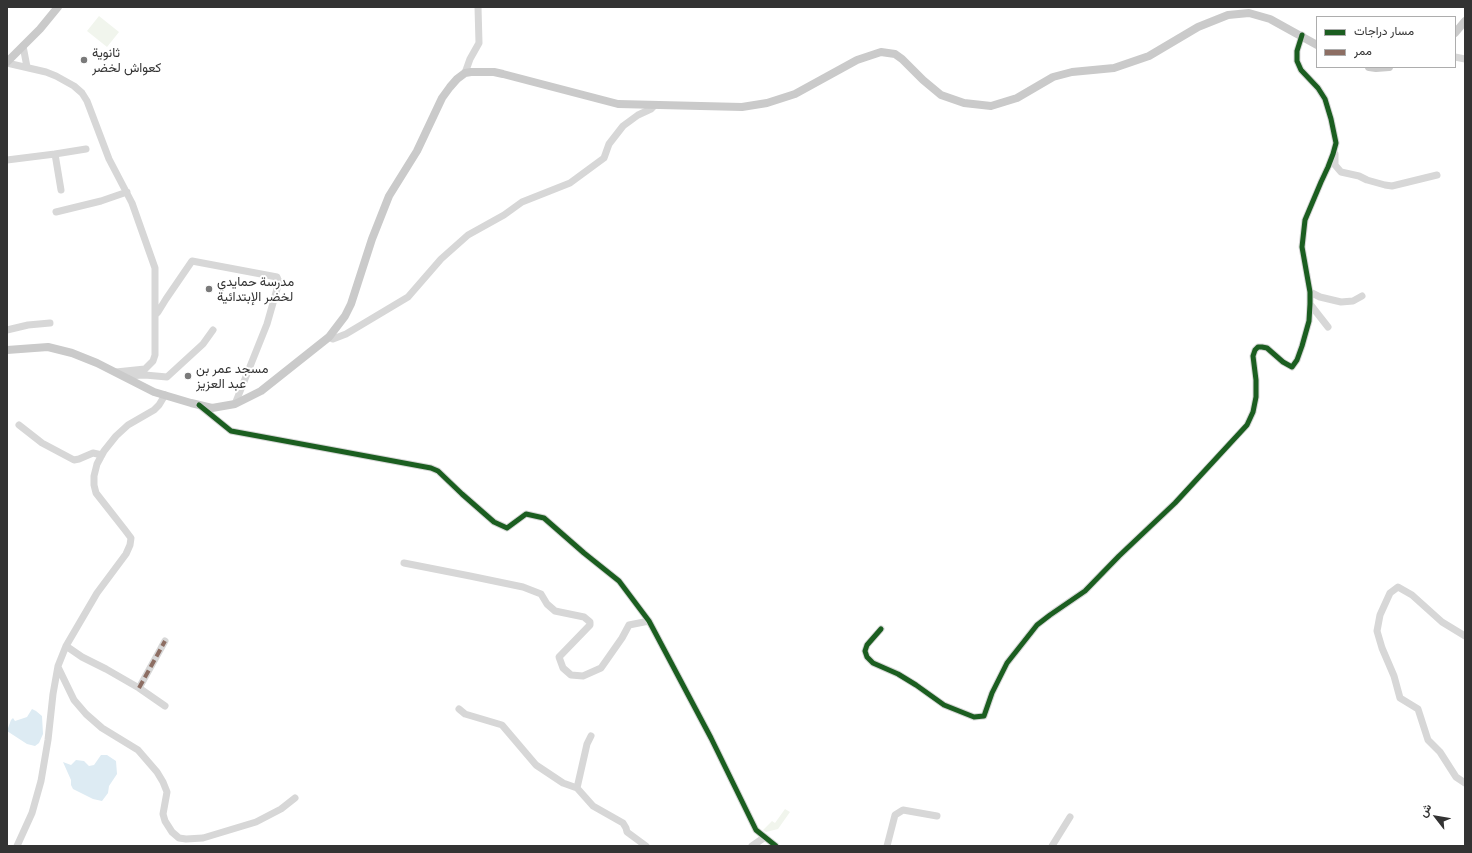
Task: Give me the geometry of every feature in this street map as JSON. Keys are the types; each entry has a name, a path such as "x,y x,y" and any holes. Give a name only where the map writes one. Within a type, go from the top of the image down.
{"main road":[{"path":"7,62 58,7"},
{"path":"7,350 48,347 72,353 116,372 154,392 212,408 235,404 261,391 329,337 339,325 351,304 372,239 389,196 417,151 442,98 450,87 465,73 481,71 494,72 618,104 742,107 767,103 794,94 858,60 881,52 895,54 902,59 941,95 964,103 991,106 1017,98 1053,77 1072,72 1114,68 1149,56 1198,27 1228,15 1248,13 1270,19 1316,43"},
{"path":"1456,32 1465,21"}],"street":[{"path":"465,73 470,59 479,43 478,7"},
{"path":"1302,35 1297,51 1297,61 1302,70 1318,88 1325,100 1336,142 1335,165 1341,172 1392,186 1437,175"},
{"path":"23,46 27,67"},
{"path":"7,62 56,76 66,81 82,93 87,101 109,159 127,192 155,268 156,314 155,355 153,361 145,369 116,372"},
{"path":"329,337 334,339 346,334 408,297 441,259 468,235 504,215 522,202 570,183 604,158 609,144 623,126 655,105"},
{"path":"881,629 867,645 867,658 873,663 898,674 944,705 954,710 974,717 984,716 992,693 1008,664 1037,625 1085,591 1129,546 1175,503 1247,425 1253,412 1256,397 1256,380 1253,356 1255,350 1258,347 1267,348 1282,362 1292,367 1297,360 1308,321 1310,304 1310,292 1302,247 1305,220 1335,148"},
{"path":"7,160 86,149"},
{"path":"55,154 61,190"},
{"path":"56,212 101,201 127,192"},
{"path":"156,314 192,261 277,278 279,282 267,324 235,404"},
{"path":"1310,292 1320,298 1341,302 1352,301 1362,296"},
{"path":"1310,304 1328,327"},
{"path":"7,330 28,325 50,323"},
{"path":"124,376 145,375 167,377 203,344 213,330"},
{"path":"17,846 32,813 41,781 58,666 66,646 97,593 126,554 130,544 131,538 96,493 94,476 97,464 116,436 128,425 154,410 165,395"},
{"path":"199,405 231,431 431,468 438,471 494,522 507,528 526,514 544,518 619,581 649,621 711,738 756,830 776,846"},
{"path":"19,425 42,443 74,460 93,453 102,455"},
{"path":"404,563 523,587 542,594 547,604 555,611 584,617 590,622 590,625 559,658 563,668 571,675 583,676 601,668 622,638 629,625 649,621"},
{"path":"1465,636 1442,622 1412,595 1398,586 1390,593 1380,615 1377,631 1382,648 1394,676 1400,698 1418,709 1428,740 1440,752 1456,777 1465,783"},
{"path":"139,688 165,641"},
{"path":"66,646 82,657 106,668 165,706"},
{"path":"58,666 74,700 86,714 102,728 138,750 157,772 163,782 166,792 163,814 165,821 172,832 179,838 203,838 256,822 281,809 295,798"},
{"path":"459,709 465,714 502,725 536,765 563,783 578,788 593,806 623,823 627,832 646,846"},
{"path":"578,788 587,744 591,736"},
{"path":"887,846 895,815 903,810 937,816"},
{"path":"1052,846 1070,817"},
{"path":"752,846 765,837"}],"shaded area":[{"path":"99,16 119,32 107,47 87,31"},
{"path":"32,709 42,716 43,734 39,743 35,746 27,744 7,731 13,718 15,721 27,717"},
{"path":"101,755 107,755 116,761 117,774 109,786 108,793 102,801 93,799 73,789 71,780 63,762 71,765 76,760 84,761 89,766 94,765"},
{"path":"785,809 790,812 778,829 766,832 763,830 772,821 775,823"}],"marked path":[{"path":"139,688 165,641"}],"cycle path":[{"path":"881,629 867,645 865,651 867,657 873,663 898,674 944,705 974,717 984,716 992,693 1007,663 1037,625 1085,591 1119,556 1175,503 1247,425 1253,412 1256,397 1256,380 1253,356 1255,350 1258,347 1267,348 1283,362 1292,367 1297,360 1309,321 1310,304 1310,292 1302,247 1305,220 1328,167 1336,143 1325,99 1318,88 1301,70 1297,61 1297,51 1302,35"},
{"path":"199,405 231,431 431,468 438,471 494,522 507,528 526,514 544,518 619,581 649,621 711,738 756,830 776,846"}],"place":[{"name":"ثانوية كعواش لخضر","path":"84,60"},
{"name":"مدرسة حمايدي لخضر الإبتدائية","path":"209,289"},
{"name":"مسجد عمر بن عبد العزيز","path":"188,376"}]}
